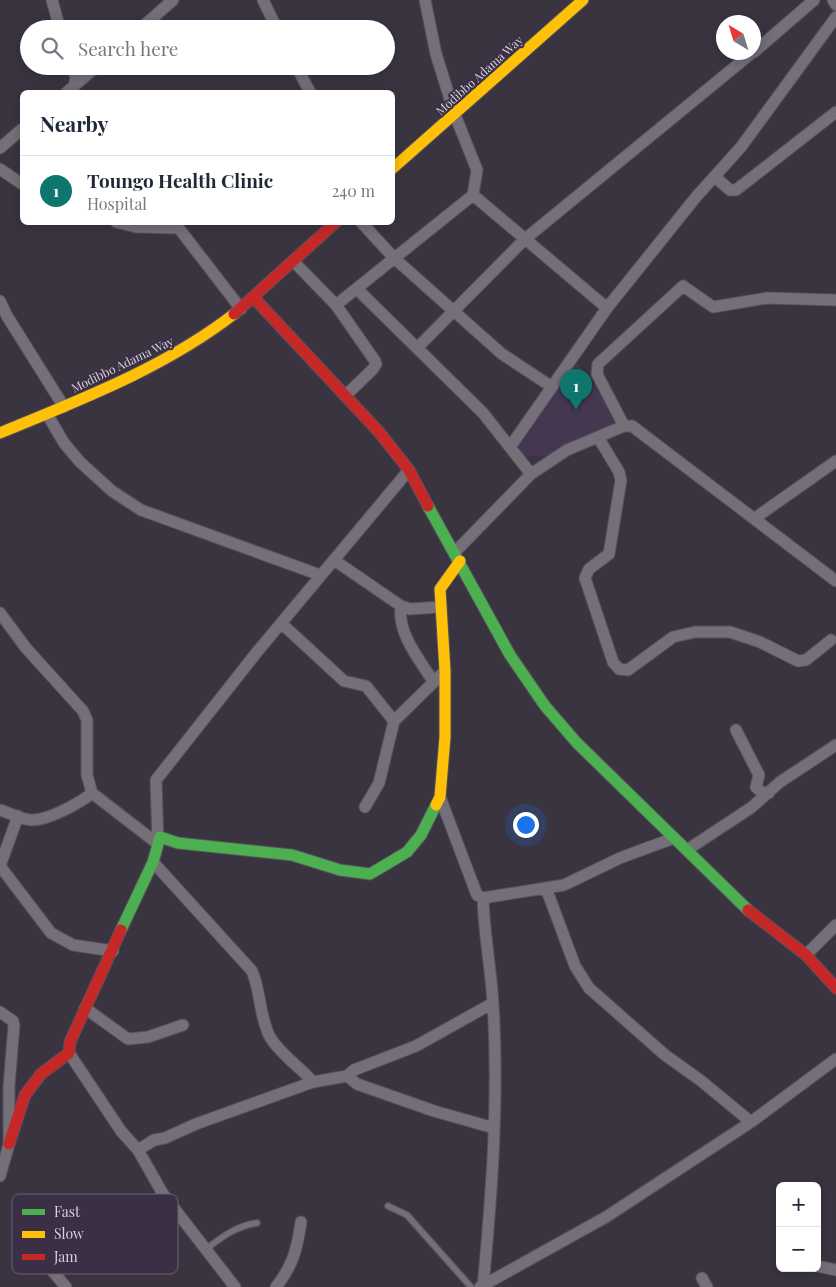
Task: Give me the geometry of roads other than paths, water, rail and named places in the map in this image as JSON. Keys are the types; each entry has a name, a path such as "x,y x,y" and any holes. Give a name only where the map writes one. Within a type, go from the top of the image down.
{"street":[{"path":"52,0 58,20"},
{"path":"151,20 174,0"},
{"path":"263,0 273,20"},
{"path":"336,305 473,195 477,170 455,115 436,54 425,0"},
{"name":"Modibbo Adama Way","path":"395,166 583,0"},
{"path":"761,45 814,0"},
{"path":"833,0 836,5"},
{"path":"510,447 607,308 696,197 716,178 796,74 820,37 836,17"},
{"path":"417,348 525,239 743,60"},
{"path":"72,90 76,78 75,75"},
{"path":"73,90 88,75"},
{"path":"301,75 309,90"},
{"path":"716,178 730,190 736,190 836,112"},
{"path":"0,148 20,131"},
{"path":"0,169 20,183"},
{"path":"473,195 607,308"},
{"path":"128,225 136,227 176,225 241,309"},
{"name":"Modibbo Adama Way","path":"0,433 130,378 178,353 241,309 333,225"},
{"path":"363,225 394,258 502,354 552,387"},
{"path":"293,261 336,305 376,364 344,396"},
{"path":"624,426 598,374 598,364 683,286 713,307 767,298 836,300"},
{"path":"357,289 483,412 531,474"},
{"path":"254,298 379,432 408,470 458,557 510,655 545,706 577,743 756,918 806,955 836,988"},
{"path":"0,302 64,406"},
{"path":"46,414 64,443 80,462 112,491 141,510 320,576"},
{"path":"163,1194 138,1150 121,1131 69,1053 70,1042 153,862 160,837 178,843 292,855 340,870 370,874 407,852 421,835 440,797 445,737 440,589 458,557 531,474 567,450 624,426 632,426 836,581"},
{"path":"598,437 619,472 621,480 609,554 589,569 585,578 612,662 619,669 628,670 674,637 694,632 730,632 760,642 798,661 806,660 834,640"},
{"path":"755,518 836,461"},
{"path":"158,844 156,780 280,623 408,470"},
{"path":"334,560 401,606 410,609 440,607"},
{"path":"401,606 400,623 433,681"},
{"path":"0,613 26,648 83,711 87,720 87,775 92,793 158,844"},
{"path":"280,623 344,681 366,686 394,720"},
{"path":"365,807 379,783 394,720 444,671"},
{"path":"736,730 759,775 756,787 761,792 769,793"},
{"path":"686,850 752,807 780,782 836,745"},
{"path":"0,810 30,820 44,818 84,799 92,793"},
{"path":"440,797 477,895 483,898 564,885 620,858 674,838"},
{"path":"18,816 0,866 52,933 72,945 113,951"},
{"path":"153,862 252,971 259,988 264,1022 271,1038 313,1082"},
{"path":"546,888 575,966 589,988 665,1054 751,1122"},
{"path":"482,1286 492,1193 494,1128 493,1003 483,898"},
{"path":"806,955 836,925"},
{"path":"138,1150 154,1140 165,1138 196,1124 313,1082 347,1076 354,1070 416,1046 493,1003"},
{"path":"85,1008 128,1039 148,1037 183,1025"},
{"path":"0,1012 13,1021 14,1025 10,1055 9,1144"},
{"path":"0,1176 24,1095 41,1074 69,1053"},
{"path":"482,1286 606,1216 751,1122 836,1059"},
{"path":"347,1076 357,1084 426,1108 494,1128"},
{"path":"178,1213 234,1287"},
{"path":"276,1287 290,1268 297,1246 301,1222"},
{"path":"821,1267 836,1270"},
{"path":"55,1274 66,1287"}],"lane":[{"path":"388,1206 407,1215 471,1287"},
{"path":"206,1249 243,1225 257,1223"}],"place":[{"name":"Toungo Health Clinic","path":"576,410"}]}
